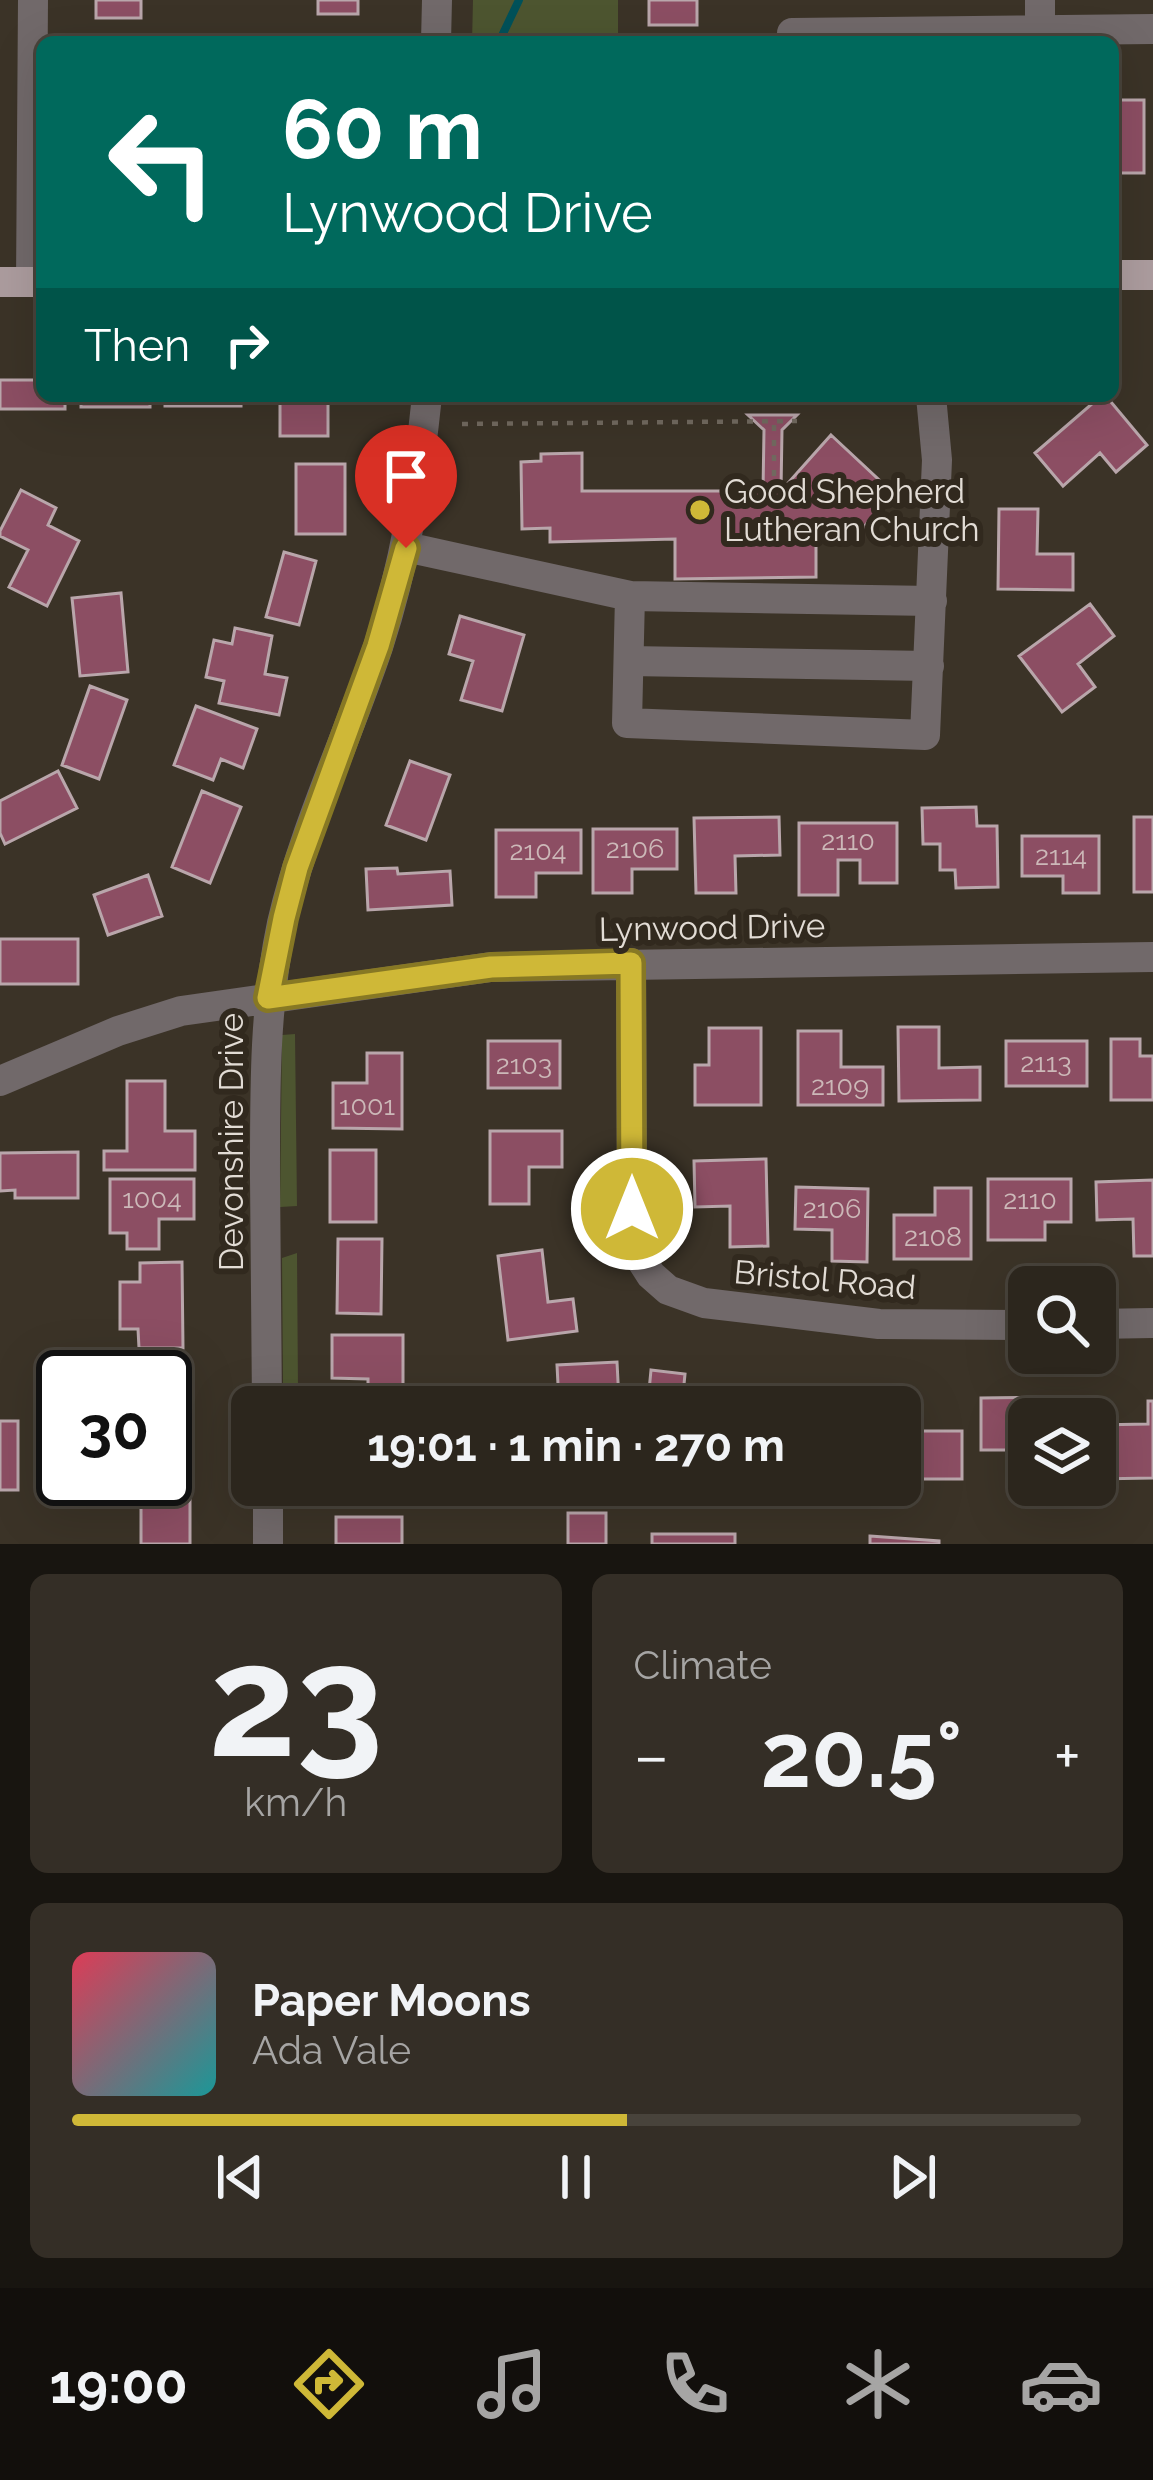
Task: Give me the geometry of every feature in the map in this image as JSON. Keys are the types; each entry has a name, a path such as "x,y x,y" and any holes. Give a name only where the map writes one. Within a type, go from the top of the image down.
{"main road":[{"path":"1119,275 1153,275"},
{"path":"0,282 36,282"}],"street":[{"path":"32,0 36,226"},
{"path":"436,36 437,0"},
{"path":"792,33 1040,24 1153,29"},
{"name":"Devonshire Drive","path":"267,1386 268,998 297,868 378,646 406,548 426,402"},
{"path":"630,596 628,724 925,735 937,460 932,402"},
{"path":"406,548 630,596 932,601"},
{"path":"629,661 929,666"},
{"name":"Lynwood Drive","path":"0,1081 118,1031 182,1011 491,967 1153,957"},
{"name":"Bristol Road","path":"631,963 634,1241 651,1275 668,1290 704,1304 879,1324 1008,1324"},
{"path":"1116,1324 1153,1323"},
{"path":"268,1506 268,1544"}],"path":[{"path":"774,422 774,491"},
{"path":"462,424 797,422"}],"green space":[{"path":"473,0 618,0 618,36 472,36"},
{"path":"295,1034 297,1206 280,1207 282,1035"},
{"path":"297,1253 298,1386 283,1385 282,1258"}],"building":[{"path":"96,0 141,0 141,18 96,18"},
{"path":"318,0 358,0 358,14 318,14"},
{"path":"649,0 697,0 697,25 649,25"},
{"path":"1119,100 1144,100 1144,173 1119,173"},
{"path":"0,380 36,380 36,402 65,402 65,409 0,409"},
{"path":"81,402 150,402 150,407 81,407"},
{"path":"165,402 241,402 241,406 165,406"},
{"path":"280,402 328,402 328,436 280,436"},
{"path":"1094,402 1111,402 1147,445 1116,472 1100,453 1063,486 1035,453"},
{"path":"748,415 797,415 782,430 781,491 763,491 764,430"},
{"name":"Good Shepherd Lutheran Church","path":"831,435 892,492 856,537 816,537 816,577 675,579 675,539 550,542 550,528 522,529 521,462 541,461 541,454 582,453 582,491 781,491"},
{"path":"296,464 345,464 345,534 296,534"},
{"path":"21,490 56,508 48,525 79,541 47,606 9,587 28,550 0,536 0,531"},
{"path":"999,509 1038,509 1037,554 1073,554 1073,590 998,589"},
{"path":"284,552 316,561 299,625 266,617"},
{"path":"121,593 128,672 80,676 72,598"},
{"path":"1090,604 1114,636 1078,664 1095,687 1062,712 1019,656"},
{"path":"460,616 524,635 502,711 461,700 473,661 449,654"},
{"path":"235,628 272,636 265,674 287,678 279,715 219,703 224,681 206,677 214,640 232,644"},
{"path":"90,686 127,700 99,779 62,765"},
{"path":"196,706 257,729 243,768 221,759 213,780 174,765"},
{"path":"410,761 450,775 426,840 386,825"},
{"path":"58,771 77,808 5,844 0,833 0,801"},
{"path":"202,791 241,807 210,883 172,867"},
{"path":"976,807 977,826 997,826 998,887 956,888 955,870 940,870 940,844 923,844 922,808"},
{"path":"779,817 780,855 735,856 736,893 696,893 694,818"},
{"path":"1134,817 1153,817 1153,892 1134,892"},
{"path":"799,823 897,823 897,883 860,883 860,860 838,860 838,895 799,895"},
{"path":"593,829 677,829 677,869 632,869 632,893 593,893"},
{"path":"496,830 581,830 581,873 536,873 536,897 496,897"},
{"path":"1022,836 1099,836 1099,893 1063,893 1063,876 1022,876"},
{"path":"397,868 398,874 450,871 452,905 368,910 366,869"},
{"path":"148,875 162,916 108,935 94,895"},
{"path":"0,939 78,939 78,984 0,984"},
{"path":"898,1027 939,1027 939,1068 980,1067 980,1100 899,1101"},
{"path":"709,1028 761,1028 761,1105 695,1105 695,1065 709,1065"},
{"path":"798,1031 841,1031 841,1067 883,1067 883,1105 798,1105"},
{"path":"1111,1039 1140,1039 1140,1056 1153,1056 1153,1100 1111,1100"},
{"path":"488,1041 560,1041 560,1088 488,1088"},
{"path":"1006,1041 1087,1041 1087,1086 1006,1086"},
{"path":"367,1053 402,1053 402,1129 333,1128 333,1083 367,1083"},
{"path":"127,1081 165,1081 165,1131 195,1131 195,1170 104,1170 104,1151 127,1151"},
{"path":"490,1131 562,1131 562,1167 529,1167 529,1204 490,1204"},
{"path":"330,1150 376,1150 376,1222 330,1222"},
{"path":"78,1152 78,1198 15,1198 15,1190 0,1191 0,1153"},
{"path":"766,1159 768,1246 730,1247 730,1206 695,1207 694,1161"},
{"path":"110,1179 194,1179 194,1219 159,1219 159,1249 127,1249 127,1233 110,1233"},
{"path":"988,1179 1071,1179 1071,1222 1045,1222 1045,1240 988,1240"},
{"path":"1153,1180 1153,1256 1134,1256 1133,1219 1097,1220 1096,1182"},
{"path":"796,1187 868,1189 867,1262 832,1261 832,1230 795,1229"},
{"path":"935,1188 971,1188 971,1259 894,1259 894,1215 935,1215"},
{"path":"338,1239 382,1239 381,1314 337,1313"},
{"path":"542,1250 548,1302 573,1299 577,1331 508,1340 498,1256"},
{"path":"182,1262 183,1348 139,1348 138,1329 120,1329 120,1282 140,1282 140,1263"},
{"path":"332,1335 403,1335 403,1386 368,1386 368,1379 332,1378"},
{"path":"617,1362 618,1386 558,1386 557,1365"},
{"path":"651,1370 685,1374 684,1386 649,1386"},
{"path":"1073,1397 1008,1398 1008,1450 981,1450 981,1398"},
{"path":"1148,1401 1153,1401 1153,1478 1116,1479 1116,1425 1148,1424"},
{"path":"0,1421 18,1421 18,1490 0,1490"},
{"path":"921,1431 962,1431 962,1479 921,1479"},
{"path":"141,1506 190,1506 190,1544 141,1544"},
{"path":"568,1513 606,1513 606,1544 568,1544"},
{"path":"336,1517 402,1517 402,1544 336,1544"},
{"path":"652,1534 735,1534 735,1544 652,1544"},
{"path":"870,1536 939,1541 939,1544 870,1544"}],"waterway":[{"path":"502,36 519,0"}],"place":[{"name":"Good Shepherd Lutheran Church","path":"700,510"}],"route":[{"path":"406,548 378,646 297,868 268,998 491,967 631,963 632,1209"}]}
